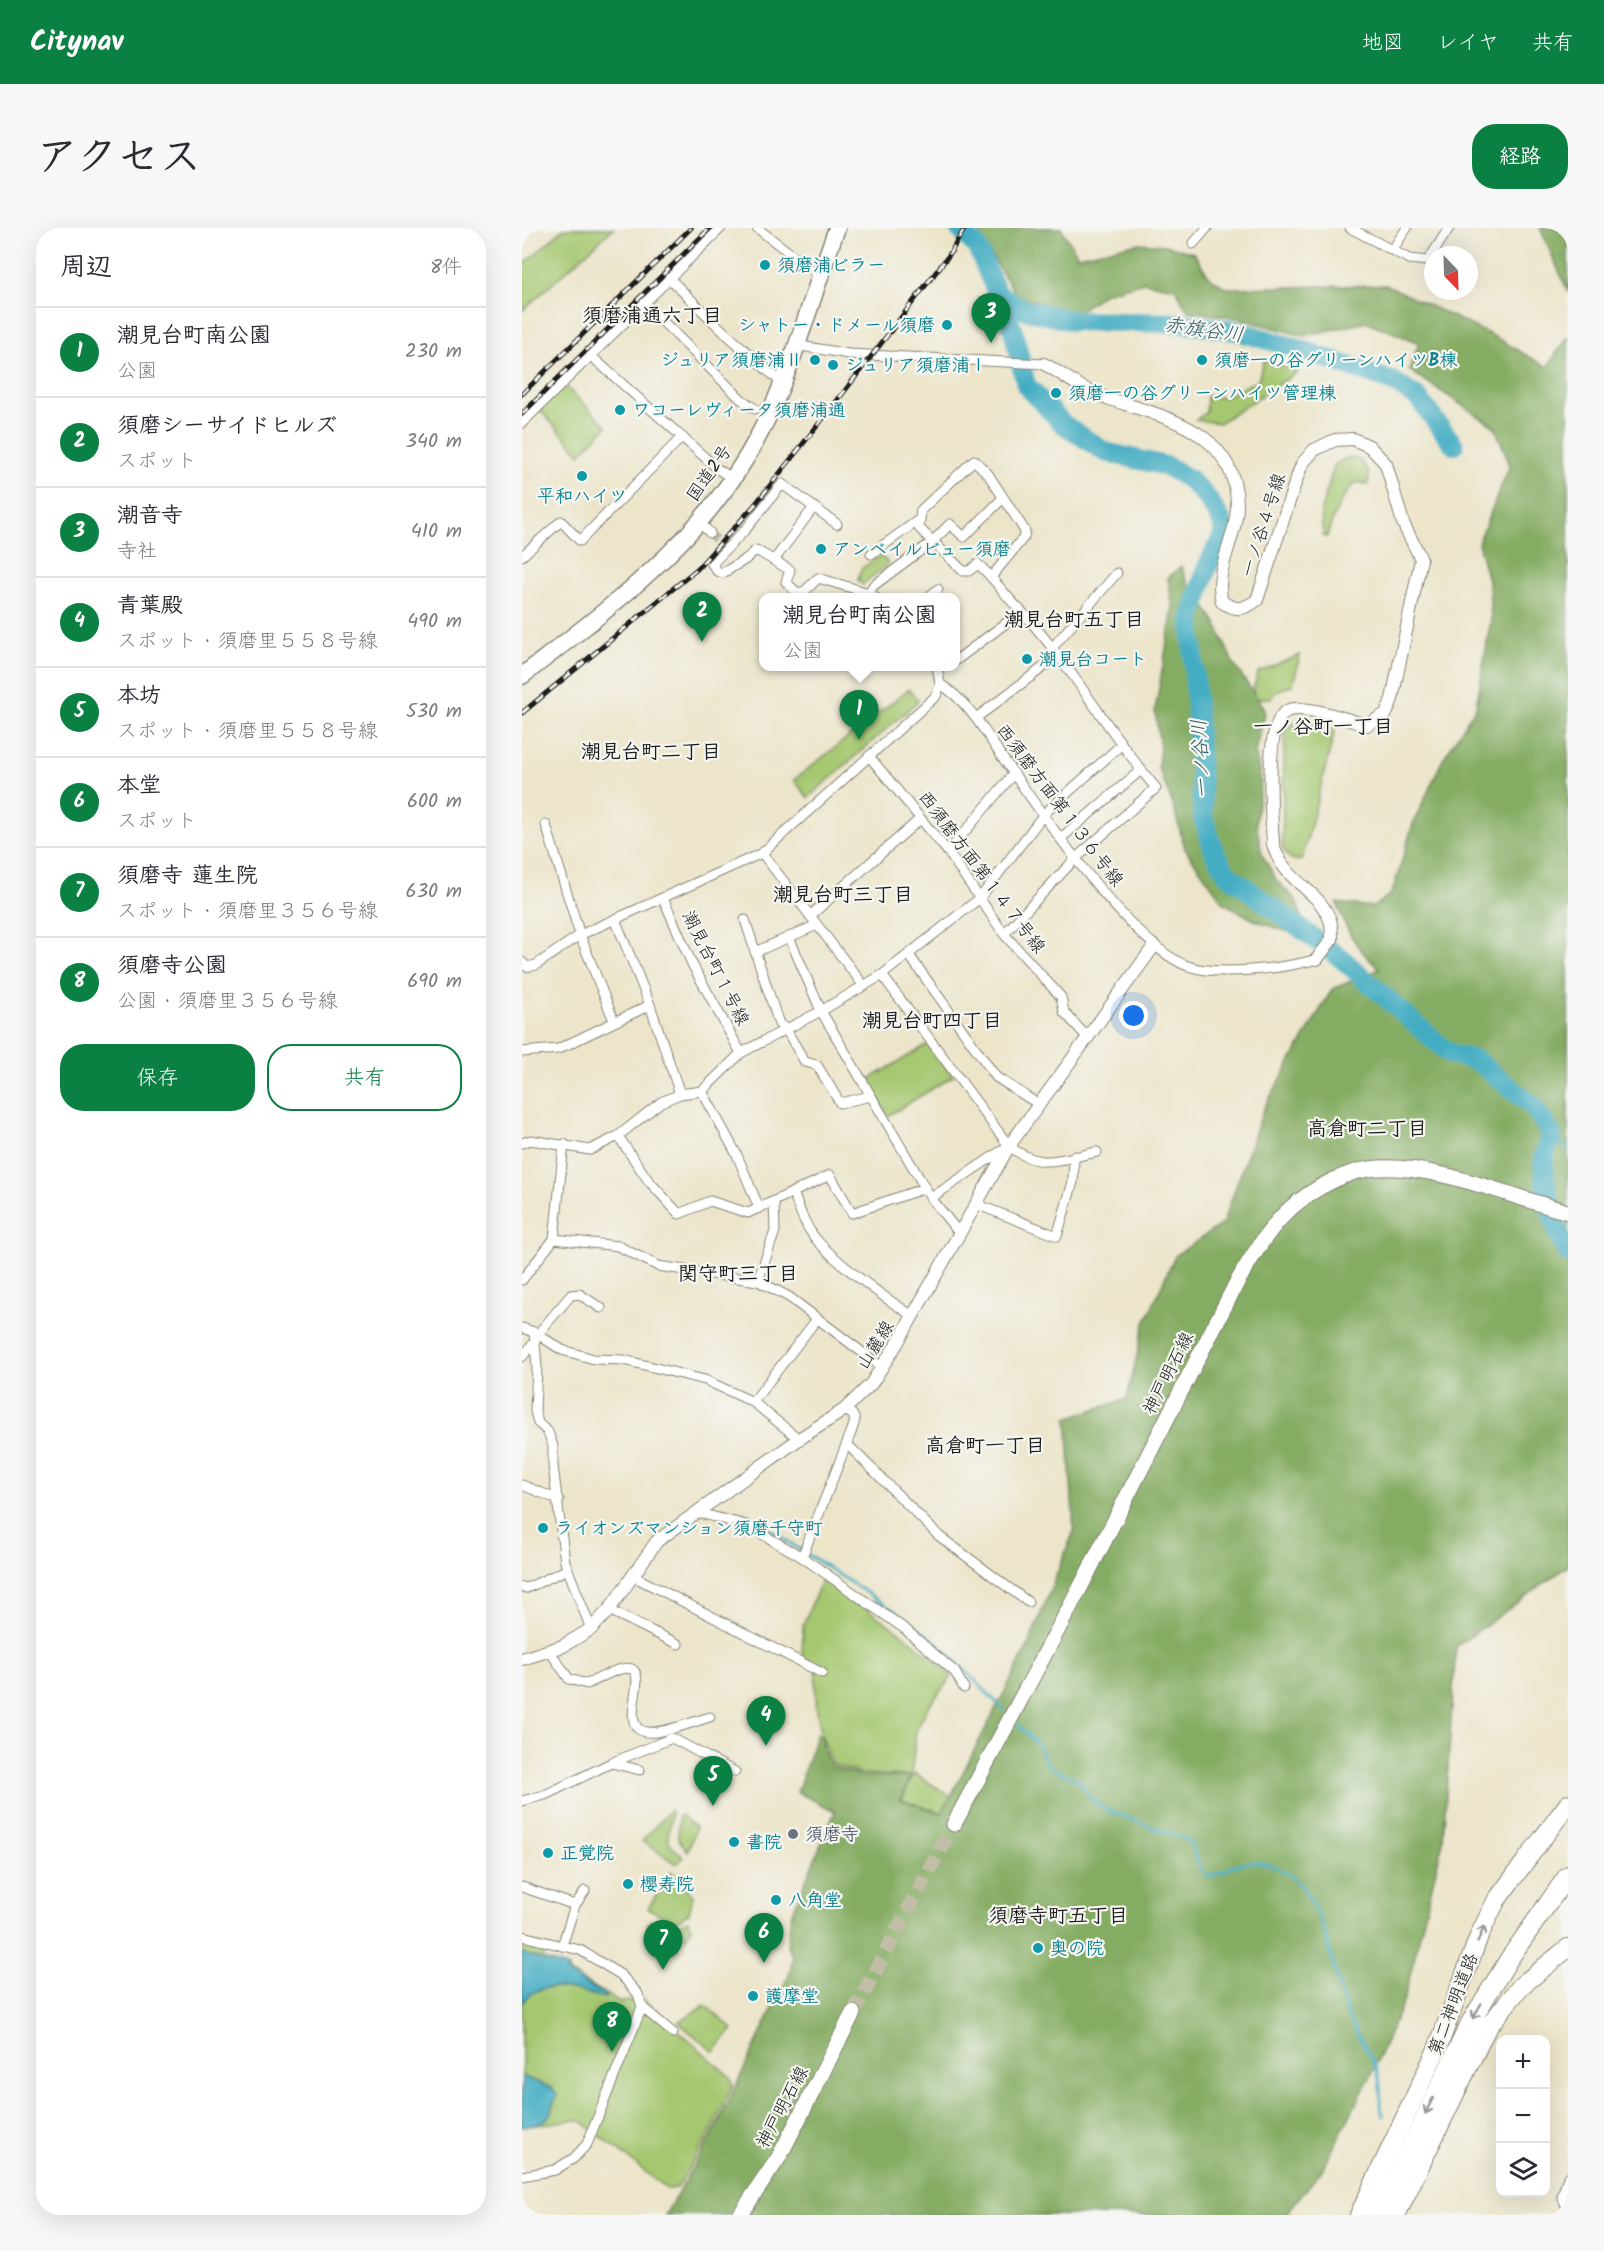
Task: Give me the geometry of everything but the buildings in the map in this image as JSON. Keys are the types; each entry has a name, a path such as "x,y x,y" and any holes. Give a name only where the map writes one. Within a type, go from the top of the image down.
{"highway":[{"name":"国道2号","path":"522,676 704,527 762,430 782,383 837,228"},
{"name":"第二神明道路","path":"1378,2215 1406,2174 1454,2054 1479,1936 1496,1901 1568,1804"},
{"name":"第二神明道路","path":"1359,2215 1382,2163 1454,2054 1503,1968 1568,1875"},
{"path":"1454,2054 1487,2028 1511,1996 1531,1976 1568,1948"},
{"path":"1350,2215 1382,2163"},
{"path":"1396,2215 1406,2174"}],"main road":[{"name":"神戸明石線","path":"954,1824 1080,1588 1236,1284 1264,1239 1292,1207 1335,1179 1377,1167 1425,1170 1568,1212"},
{"name":"神戸明石線","path":"740,2215 779,2157 853,2013"}],"street":[{"path":"522,423 721,228"},
{"path":"757,228 819,276"},
{"path":"1193,244 1207,228"},
{"path":"1350,228 1409,259 1428,261 1449,228"},
{"path":"1392,250 1407,228"},
{"path":"669,278 723,331 782,383"},
{"path":"643,302 741,399 755,409"},
{"path":"795,345 849,354 1044,364"},
{"path":"590,355 732,478"},
{"name":"一ノ谷４号線","path":"1044,364 1080,387 1185,424 1206,438 1215,448 1233,483 1237,504 1232,542 1217,585 1222,602 1233,609 1245,609 1257,600 1294,483 1302,464 1314,450 1335,440 1353,439 1369,446 1386,464 1403,523 1421,559 1399,666 1386,714 1367,725 1302,709 1287,710 1278,717 1271,739 1273,844 1277,859 1287,873 1320,904 1330,920 1332,939 1317,959"},
{"path":"522,556 561,521 580,542 682,437"},
{"path":"992,576 1024,537 1025,531 1002,499 988,474 974,460 921,510 919,528 963,571 969,571 978,564 992,576 1021,612 1037,626 1090,697 1121,746 1156,788 1076,858 1004,934"},
{"path":"837,524 782,484 746,529 712,564 717,571 723,573 756,550 790,570 786,582 796,592 804,592 818,578 867,593"},
{"path":"873,593 873,585 932,542 950,524 964,537 1002,499"},
{"path":"774,560 814,507"},
{"path":"871,555 920,519"},
{"path":"976,718 1055,652 1118,573"},
{"path":"932,593 938,589"},
{"path":"960,657 1021,612"},
{"path":"522,962 527,967 536,965 580,935 762,853 936,696 940,684 938,671"},
{"name":"西須磨方面第１３６号線","path":"940,684 949,689 976,718 1076,858 1112,902 1155,946 1190,967 1221,972 1317,959"},
{"path":"522,1143 531,1140 590,1150 618,1136 661,1102 680,1094 702,1091 741,1053 785,1028 822,1011 882,975 980,898 1044,814 1121,746"},
{"name":"西須磨方面第１４７号線","path":"869,756 891,779 948,852 1004,934 1061,997 1064,1012 1087,1037"},
{"path":"1061,837 1140,770"},
{"path":"948,852 1014,773"},
{"path":"810,916 920,819"},
{"path":"546,825 580,935 614,1021"},
{"path":"762,853 864,986"},
{"name":"潮見台町１号線","path":"663,898 692,964 741,1053"},
{"path":"615,919 650,1005 680,1094"},
{"path":"745,920 779,1024 785,1028 805,1062 817,1065 840,1104 871,1096"},
{"path":"755,952 817,925"},
{"path":"789,937 822,1011 930,1198 958,1233"},
{"name":"山麓線","path":"522,1659 563,1646 591,1629 609,1610 657,1541 799,1439 844,1410 872,1384 1009,1146 1155,946"},
{"path":"909,955 996,1077 1038,1104"},
{"path":"882,975 1009,1146 1030,1160 1040,1162 1097,1152"},
{"path":"522,1052 558,1049 650,1005"},
{"path":"702,1091 737,1155 759,1208"},
{"path":"618,1136 648,1180 679,1214 710,1201 748,1213 830,1175 852,1213 925,1188"},
{"path":"522,1280 554,1239 564,1144"},
{"path":"930,1198 1009,1146"},
{"path":"976,1204 1057,1236 1073,1182 1074,1156"},
{"path":"793,1192 805,1222 816,1239 886,1299 913,1316"},
{"path":"758,1281 775,1231 774,1201"},
{"path":"554,1239 618,1246 658,1266 758,1281 789,1297 883,1368"},
{"path":"522,1357 535,1337 572,1295 579,1294 601,1308"},
{"path":"753,1402 817,1320"},
{"path":"522,1328 562,1350 594,1359 624,1360 705,1380 753,1402 799,1439"},
{"path":"535,1337 537,1423 548,1432 553,1446 553,1466 568,1569 591,1629"},
{"path":"802,1556 855,1420 852,1414 844,1410"},
{"path":"847,1444 939,1536 1028,1602"},
{"path":"522,1485 559,1500"},
{"path":"695,1512 746,1525 802,1556 905,1629 955,1672 964,1688"},
{"path":"522,1587 527,1588 568,1569"},
{"path":"633,1576 822,1672"},
{"path":"609,1610 678,1644"},
{"path":"549,1650 569,1679 586,1684 621,1669 628,1669 636,1674 639,1683 631,1716 637,1727 644,1732 656,1732 710,1717"},
{"path":"522,1801 545,1795 611,1762 672,1738 735,1772"},
{"path":"611,1762 639,1770"},
{"path":"522,1887 575,1905"},
{"path":"562,1946 575,1905 585,1891"},
{"path":"522,1936 580,1950 621,1975 638,1994 642,2007 673,2033"},
{"path":"522,2176 555,2170 574,2158 587,2144 642,2007"},
{"path":"1568,2177 1562,2196 1568,2210"}],"green space":[{"path":"564,228 614,228 522,311 522,266"},
{"path":"983,228 1061,228 1078,256 1139,243 1165,245 1194,253 1209,277 1226,288 1387,285 1495,337 1547,367 1568,337 1568,1566 1456,1647 1443,1841 1404,2000 1370,2077 1322,2170 1285,2215 665,2215 714,2132 790,1972 793,1957 787,1946 791,1915 835,1811 797,1792 817,1733 821,1734 824,1750 832,1767 862,1776 911,1777 901,1800 942,1813 1028,1646 1074,1531 1067,1418 1127,1399 1144,1325 1175,1256 1223,1223 1264,1108 1332,989 1380,969 1365,955 1354,940 1344,923 1337,903 1373,907 1392,893 1413,824 1443,759 1476,707 1491,619 1489,584 1478,543 1510,465 1495,427 1409,370 1419,343 1367,322 1304,336 1237,318 1188,311 1175,288 1144,282 1105,293 1075,314 1017,296 979,236"},
{"path":"1540,228 1568,228 1568,292"},
{"path":"1264,360 1298,372 1219,423 1196,420 1206,412 1207,396 1224,397 1258,380"},
{"path":"563,384 607,426 580,454 538,408"},
{"path":"1349,457 1360,460 1369,473 1368,485 1358,482 1347,492 1338,507 1327,537 1323,536 1321,510 1335,464"},
{"path":"881,555 888,564 862,585 858,580 861,569"},
{"path":"1181,566 1187,582 1215,621 1233,663 1263,707 1265,714 1255,751 1261,780 1256,821 1262,854 1277,881 1296,900 1303,922 1291,933 1254,920 1224,903 1185,849 1173,805 1158,767 1160,747 1155,711 1173,609 1168,578"},
{"path":"1300,655 1293,685 1276,691 1271,698 1251,699 1258,672"},
{"path":"909,689 918,701 808,798 794,780"},
{"path":"1301,720 1335,730 1302,860 1295,860 1286,854 1282,847 1285,727"},
{"path":"928,1044 953,1076 888,1116 868,1080"},
{"path":"823,1577 913,1642 952,1676 928,1707 916,1731 911,1776 863,1774 834,1765 829,1754 818,1718 816,1668 802,1661 803,1625"},
{"path":"914,1773 952,1797 942,1813 902,1800"},
{"path":"670,1810 668,1839 683,1858 676,1864 642,1841"},
{"path":"681,1815 696,1828 688,1851 678,1839 679,1816"},
{"path":"671,1872 690,1884 687,1888 693,1896 689,1913 677,1921 669,1920 648,1908"},
{"path":"650,1921 675,1926 688,1921 691,1928 686,1937 647,1925"},
{"path":"522,1940 546,1947 542,1959 569,1968 568,1972 620,2002 645,2000 729,2076 733,2085 712,2130 677,2188 667,2189 581,2121 573,2120 522,2127"},
{"path":"705,2005 733,2029 714,2052 678,2022"}],"water":[{"path":"522,1953 568,1968 566,1972 606,1995 605,1998 572,1990 550,1988 530,1994 522,2003"},
{"path":"522,2076 552,2088 557,2094 550,2115 538,2124 522,2126"}],"waterway":[{"name":"一ノ谷川","path":"959,228 977,247 1013,330 1026,385 1063,424 1105,452 1166,466 1189,479 1207,498 1222,521 1224,533 1207,567 1191,619 1203,817 1214,851 1227,874 1342,959 1450,1054 1476,1060 1533,1106 1552,1135 1544,1157 1545,1180 1554,1220 1568,1253"},
{"name":"赤旗谷川","path":"997,293 1025,310 1073,321 1179,323 1237,331 1296,348 1394,382 1418,398 1454,445"},
{"path":"1552,1135 1568,1149"},
{"path":"715,1510 747,1519 773,1532 901,1615 938,1643 1004,1710"},
{"path":"1018,1725 1037,1744 1049,1767 1078,1780 1093,1800 1104,1809 1190,1841 1200,1868 1208,1877 1251,1862 1276,1867 1296,1880 1310,1899 1321,1921 1349,2018 1376,2067 1383,2116"}],"tunnel":[{"path":"710,533 726,549"},
{"path":"853,2013 954,1824"}],"railway":[{"path":"522,394 691,228"},
{"path":"522,414 710,228"},
{"path":"522,713 697,569 753,507 840,397 949,255 965,228"}],"place":[{"name":"須磨浦ビラー","path":"765,265"},
{"name":"シャトー・ドメール須磨","path":"947,325"},
{"name":"潮音寺","path":"991,343"},
{"name":"ジュリア須磨浦Ⅱ","path":"815,360"},
{"name":"須磨一の谷グリーンハイツB棟","path":"1202,360"},
{"name":"ジュリア須磨浦Ⅰ","path":"833,365"},
{"name":"須磨一の谷グリーンハイツ管理棟","path":"1056,393"},
{"name":"ワコーレヴィータ須磨浦通","path":"620,410"},
{"name":"平和ハイツ","path":"582,476"},
{"name":"アンベイルビュー須磨","path":"821,549"},
{"name":"須磨シーサイドヒルズ","path":"702,642"},
{"name":"潮見台コート","path":"1027,659"},
{"name":"潮見台町南公園","path":"859,740"},
{"name":"ライオンズマンション須磨千守町","path":"543,1528"},
{"name":"青葉殿","path":"766,1746"},
{"name":"本坊","path":"713,1806"},
{"name":"須磨寺","path":"793,1834"},
{"name":"書院","path":"734,1842"},
{"name":"正覚院","path":"548,1853"},
{"name":"櫻寿院","path":"628,1884"},
{"name":"八角堂","path":"776,1900"},
{"name":"奥の院","path":"1038,1948"},
{"name":"本堂","path":"764,1963"},
{"name":"須磨寺 蓮生院","path":"663,1970"},
{"name":"護摩堂","path":"753,1996"},
{"name":"須磨寺公園","path":"612,2052"}],"district":[{"name":"須磨浦通六丁目","path":"652,315"},
{"name":"潮見台町五丁目","path":"1074,619"},
{"name":"一ノ谷町一丁目","path":"1323,726"},
{"name":"潮見台町二丁目","path":"651,751"},
{"name":"潮見台町三丁目","path":"843,894"},
{"name":"潮見台町四丁目","path":"932,1020"},
{"name":"高倉町二丁目","path":"1367,1128"},
{"name":"関守町三丁目","path":"738,1273"},
{"name":"高倉町一丁目","path":"985,1445"},
{"name":"須磨寺町五丁目","path":"1058,1915"}]}
